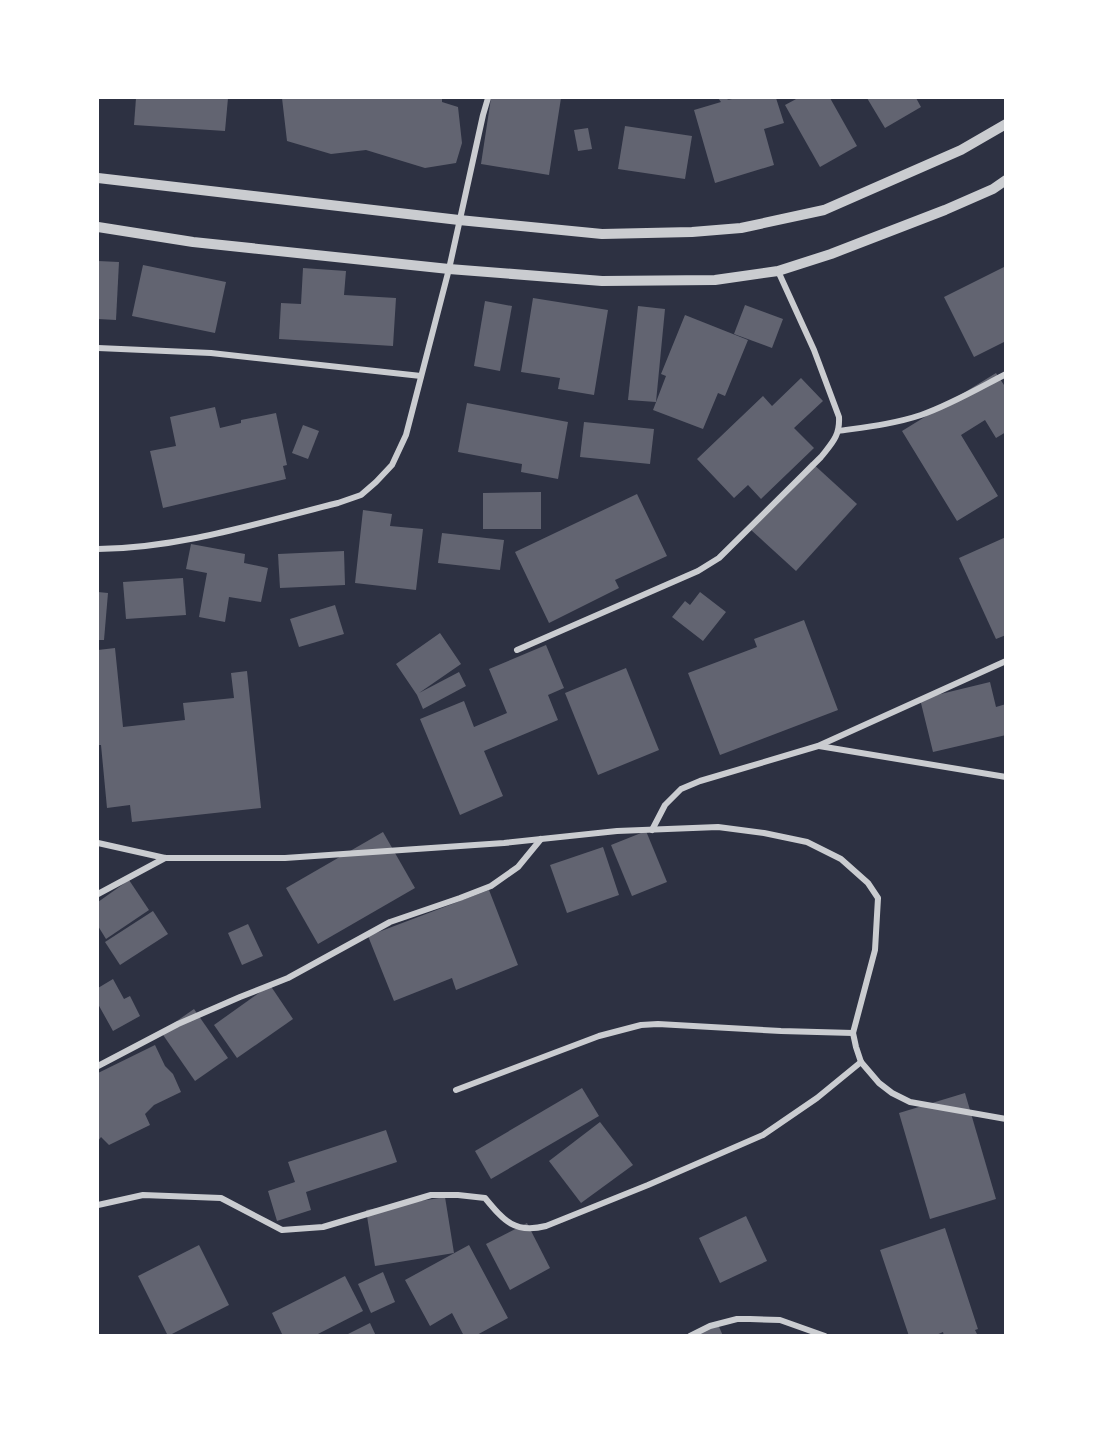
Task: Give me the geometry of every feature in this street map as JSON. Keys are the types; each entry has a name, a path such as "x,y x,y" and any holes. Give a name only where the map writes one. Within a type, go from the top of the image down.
{"street":[{"path":"98,549 146,547 192,540 338,503 361,495 392,465 406,435 449,269 488,98"},
{"path":"98,178 459,220 602,234 692,232 741,228 824,210 961,150 1005,124"},
{"path":"98,227 193,242 449,269 602,281 715,280 778,271 831,254 945,210 993,189 1005,180"},
{"path":"518,650 698,571 719,558 821,457 835,438 838,430 838,417 814,350 778,271"},
{"path":"98,348 211,353 421,376"},
{"path":"838,430 891,423 922,415 1005,374"},
{"path":"652,830 665,805 681,789 700,781 818,746 1005,661"},
{"path":"818,746 1005,777"},
{"path":"98,843 165,858 285,858 504,843 617,831 718,827 807,842 841,859 867,883 878,898 875,950 853,1033 861,1062 879,1083 910,1102 1005,1119"},
{"path":"98,1066 178,1024 288,978 390,922 491,886 518,867 542,839"},
{"path":"98,894 165,858"},
{"path":"456,1090 599,1036 641,1025 853,1033"},
{"path":"98,1206 143,1195 221,1198 282,1230 323,1227 431,1195 458,1194 485,1198 502,1218 521,1228 534,1229 648,1185 763,1135 817,1098 861,1062"},
{"path":"690,1335 710,1326 737,1319 750,1319 780,1320 825,1335"}],"building":[{"path":"136,98 228,98 225,131 134,125"},
{"path":"282,98 442,98 442,102 458,107 462,143 456,163 425,168 366,150 331,154 287,141"},
{"path":"491,98 561,98 549,175 481,164"},
{"path":"718,98 731,98 727,100 776,98 784,123 764,129 774,165 715,183 694,110 721,102"},
{"path":"798,98 830,98 857,146 820,167 785,105"},
{"path":"867,98 916,98 921,107 885,128"},
{"path":"625,126 692,136 685,179 618,169"},
{"path":"588,128 592,149 578,151 574,130"},
{"path":"98,261 119,262 116,320 98,319"},
{"path":"143,265 226,282 215,333 132,316"},
{"path":"1006,266 1006,341 974,357 944,297"},
{"path":"303,268 346,271 344,295 396,298 393,346 279,339 281,303 301,304"},
{"path":"533,298 608,310 594,395 558,389 560,378 521,372"},
{"path":"485,301 512,306 500,371 474,366"},
{"path":"745,305 783,319 772,348 734,334"},
{"path":"638,306 665,309 656,402 628,400"},
{"path":"685,315 748,340 725,396 718,393 703,429 653,410 666,376 661,374"},
{"path":"996,373 1006,388 1006,432 996,438 985,420 961,435 998,496 957,521 902,431"},
{"path":"801,378 823,401 794,428 814,448 761,499 748,485 734,498 697,459 763,396 772,406"},
{"path":"467,403 568,422 558,479 521,472 522,464 458,452"},
{"path":"215,407 220,428 241,423 241,420 276,413 287,465 283,466 286,479 163,508 150,451 176,446 170,417"},
{"path":"584,422 654,429 650,464 580,457"},
{"path":"303,425 319,431 308,459 292,453"},
{"path":"811,462 857,504 796,571 750,529"},
{"path":"541,492 541,529 483,529 483,493"},
{"path":"637,494 667,556 615,580 619,588 549,623 515,552"},
{"path":"363,510 392,514 390,526 423,529 416,590 355,583"},
{"path":"442,533 504,540 500,570 438,563"},
{"path":"1006,537 1006,635 996,639 959,558"},
{"path":"191,544 245,554 244,563 268,568 261,602 229,597 225,622 199,617 207,573 186,569"},
{"path":"344,551 345,585 280,588 278,554"},
{"path":"183,578 186,615 126,619 123,582"},
{"path":"98,592 108,593 104,640 98,640"},
{"path":"700,592 726,612 703,641 672,617 685,601 690,605"},
{"path":"335,605 344,634 299,647 290,619"},
{"path":"804,620 838,710 720,755 688,673 757,647 754,639"},
{"path":"440,633 461,664 419,693 459,672 466,686 423,709 417,695 396,664"},
{"path":"546,645 564,688 548,695 558,720 484,751 503,796 460,815 420,719 464,701 474,727 507,713 489,669"},
{"path":"115,648 123,727 185,720 183,703 234,698 231,673 247,671 261,808 132,822 130,805 107,808 101,745 98,745 98,650"},
{"path":"626,668 659,750 598,775 565,693"},
{"path":"990,682 996,707 1006,704 1006,735 933,752 920,699"},
{"path":"646,831 667,882 632,896 611,845"},
{"path":"383,832 415,888 318,944 286,888"},
{"path":"603,847 619,895 567,913 550,865"},
{"path":"129,880 149,910 106,939 98,926 98,902"},
{"path":"489,890 518,965 456,990 452,978 394,1001 368,936"},
{"path":"153,911 168,934 120,965 105,942"},
{"path":"248,924 263,956 242,965 228,933"},
{"path":"113,979 124,999 130,996 140,1016 113,1031 98,1004 98,988"},
{"path":"270,985 293,1019 237,1058 214,1025"},
{"path":"194,1009 228,1058 195,1081 161,1032"},
{"path":"155,1045 181,1092 154,1105 145,1114 150,1125 109,1145 101,1137 98,1141 98,1073"},
{"path":"582,1088 599,1116 491,1179 475,1151"},
{"path":"965,1093 996,1199 930,1219 899,1113"},
{"path":"600,1122 633,1165 581,1203 549,1161"},
{"path":"386,1130 397,1162 306,1192 311,1210 277,1221 268,1191 295,1182 288,1162"},
{"path":"445,1197 454,1253 375,1266 366,1210"},
{"path":"746,1216 767,1261 720,1283 699,1238"},
{"path":"527,1223 550,1268 510,1290 486,1244"},
{"path":"945,1228 978,1329 975,1330 978,1336 944,1336 943,1332 934,1336 909,1336 880,1250"},
{"path":"199,1245 229,1305 168,1336 138,1276"},
{"path":"469,1245 508,1318 475,1336 464,1336 452,1313 430,1326 405,1280"},
{"path":"383,1272 395,1302 371,1313 358,1284"},
{"path":"345,1276 363,1311 314,1336 283,1336 272,1313"},
{"path":"717,1322 723,1336 691,1336"},
{"path":"370,1323 376,1336 344,1336"}]}
